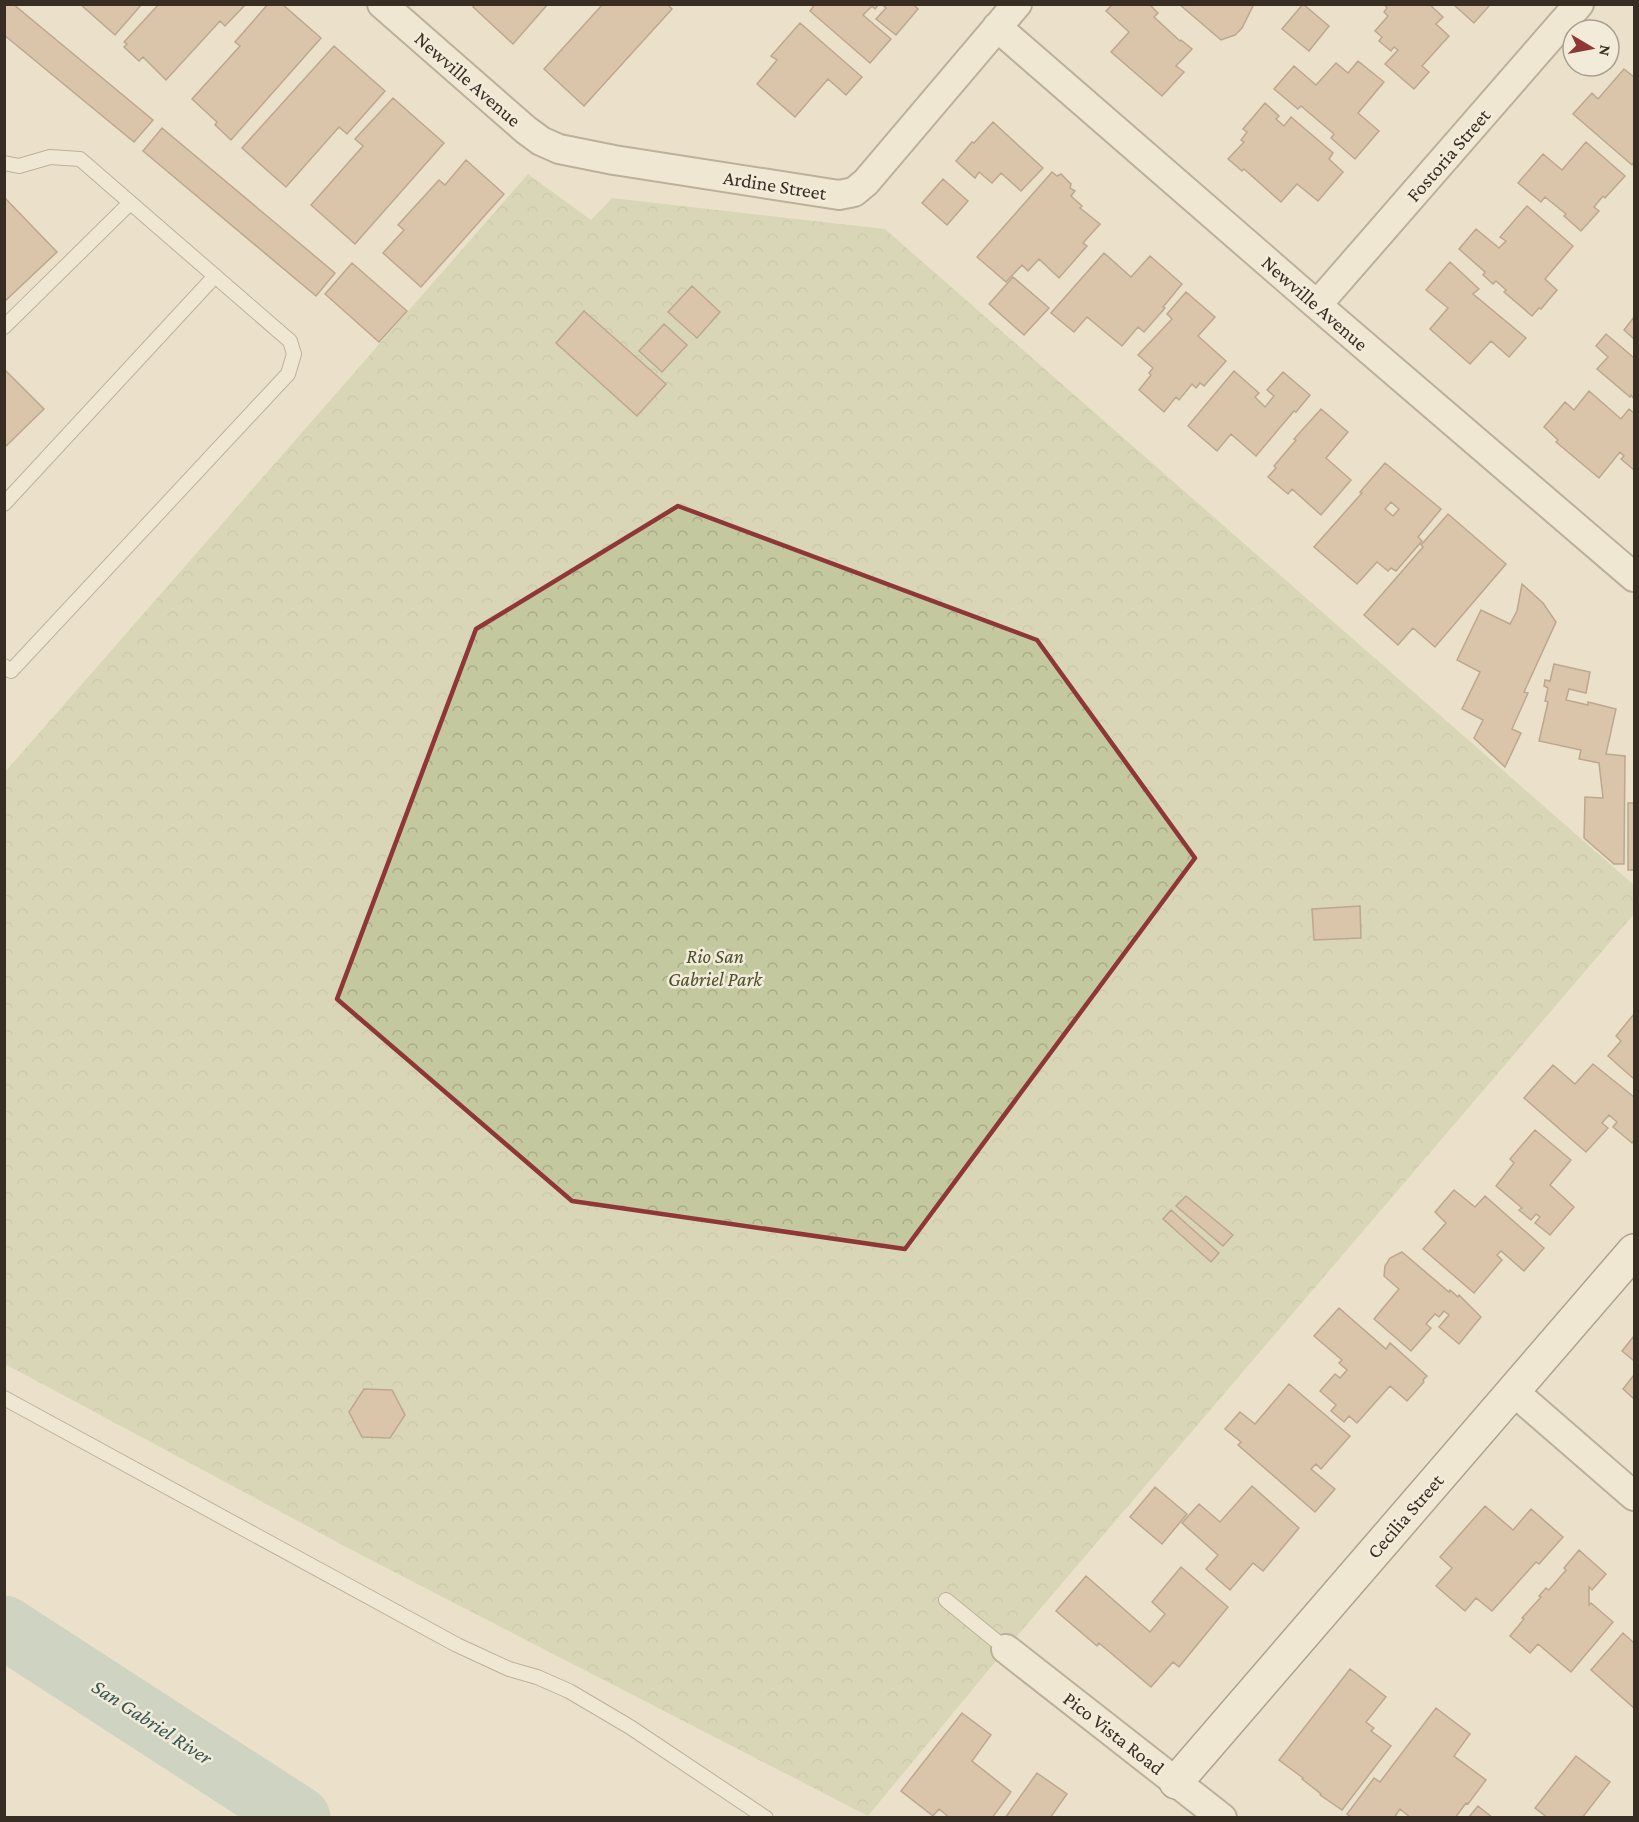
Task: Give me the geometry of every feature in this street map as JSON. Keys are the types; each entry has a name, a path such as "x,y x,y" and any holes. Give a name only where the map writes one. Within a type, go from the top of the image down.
{"street":[{"name":"Newville Avenue","path":"381,4 526,130"},
{"name":"Ardine Street","path":"526,130 559,149 614,160 847,195 866,182 1017,4"},
{"name":"Fostoria Street","path":"1317,306 1579,4"},
{"name":"Newville Avenue","path":"997,27 1317,306 1635,577"},
{"name":"Cecilia Street","path":"1176,1782 1635,1251"},
{"path":"1513,1391 1635,1496"},
{"name":"Pico Vista Road","path":"1006,1649 1222,1818"}],"lane":[{"path":"4,163 19,166 50,157 80,159 290,341 294,354 288,374 8,669"},
{"path":"4,327 130,202"},
{"path":"4,504 215,276"},
{"path":"4,1398 457,1645 509,1670 537,1677 569,1691 630,1727 766,1818"},
{"path":"946,1600 1006,1649"}],"highlighted area":[{"path":"678,506 1037,640 1195,858 905,1249 572,1201 337,999 476,629"}],"green space":[{"name":"Rio San Gabriel Park","path":"528,174 591,220 612,198 885,229 1634,885 1634,914 1006,1649 868,1816 363,1556 5,1364 5,772"}],"building":[{"path":"4,4 13,4 153,120 134,142 4,35"},
{"path":"80,4 142,4 115,35"},
{"path":"159,4 246,4 225,26 220,21 166,80 143,57 139,61 124,47 127,44 124,42"},
{"path":"268,4 282,4 321,38 231,140 215,125 217,122 192,99 240,46 235,42"},
{"path":"475,4 548,4 513,44 473,7"},
{"path":"603,4 667,4 672,9 584,106 544,69"},
{"path":"815,4 879,4 875,9 872,6 863,15 891,39 870,63 810,11"},
{"path":"882,4 913,4 918,9 896,35 876,19 886,8"},
{"path":"1113,4 1149,4 1158,13 1154,17 1192,49 1176,66 1184,72 1162,96 1111,52 1129,32 1106,11"},
{"path":"1179,4 1254,4 1242,28 1235,35 1221,40"},
{"path":"1303,4 1329,26 1309,51 1282,29"},
{"path":"1384,4 1429,4 1443,17 1436,24 1449,36 1422,66 1429,72 1414,89 1385,64 1398,50 1394,47 1391,51 1379,41 1382,37 1375,31 1388,16 1384,12 1387,8"},
{"path":"1453,4 1488,4 1489,6 1474,23"},
{"path":"800,23 862,77 846,95 828,79 795,117 757,84 777,60 771,56"},
{"path":"334,46 385,91 347,134 339,127 286,187 242,148"},
{"path":"1358,61 1384,82 1358,113 1379,131 1355,159 1331,138 1334,134 1301,106 1298,109 1274,89 1294,66 1316,85 1336,63 1348,73"},
{"path":"1624,69 1634,77 1634,162 1632,165 1573,114 1592,93 1598,99 1616,78 1621,78"},
{"path":"393,98 444,143 355,244 311,205 363,146 355,139"},
{"path":"1265,103 1279,116 1276,119 1284,126 1291,117 1333,153 1329,159 1343,172 1318,201 1297,184 1281,202 1244,169 1242,171 1228,159 1244,142 1241,140 1247,132 1243,129"},
{"path":"993,122 1043,168 1021,191 1001,173 992,183 979,172 975,178 956,161"},
{"path":"162,128 335,273 316,296 143,151"},
{"path":"1586,142 1625,176 1594,207 1599,211 1581,231 1564,216 1566,214 1545,197 1541,202 1518,183 1543,154 1562,170"},
{"path":"466,160 504,194 421,287 383,253 404,230 398,225 439,180 445,185"},
{"path":"1052,172 1057,176 1061,174 1071,184 1070,188 1075,191 1071,196 1082,206 1080,208 1100,224 1083,243 1087,246 1059,278 1039,259 1028,271 1022,265 1006,282 977,257"},
{"path":"943,179 968,201 947,225 922,203"},
{"path":"4,197 57,252 4,302"},
{"path":"1527,206 1573,246 1545,279 1557,290 1532,316 1504,292 1506,290 1496,281 1493,284 1483,275 1485,272 1459,249 1476,229 1499,248 1506,241 1500,237"},
{"path":"1104,253 1131,277 1150,256 1182,284 1144,332 1138,327 1122,346 1087,317 1074,332 1051,313"},
{"path":"1450,262 1479,289 1473,294 1526,338 1509,357 1491,341 1470,364 1430,329 1448,308 1426,290"},
{"path":"352,263 407,311 379,342 325,294"},
{"path":"1013,277 1049,308 1024,335 989,304"},
{"path":"692,286 720,312 697,338 668,312"},
{"path":"1186,292 1215,317 1198,336 1226,361 1204,386 1200,383 1196,388 1192,384 1179,400 1176,397 1164,412 1139,390 1151,375 1149,373 1153,368 1138,355 1172,319 1167,314"},
{"path":"584,311 666,384 637,416 556,343"},
{"path":"1634,317 1634,339 1624,330"},
{"path":"664,324 687,345 662,372 639,351"},
{"path":"1606,334 1634,356 1634,399 1597,369 1608,357 1596,346"},
{"path":"6,371 44,409 4,448 4,372"},
{"path":"1234,371 1259,393 1255,397 1265,407 1274,396 1267,390 1283,372 1310,395 1256,456 1231,434 1217,451 1188,426"},
{"path":"1589,391 1621,419 1629,409 1634,413 1634,470 1621,459 1624,456 1620,452 1599,478 1556,442 1558,440 1544,427 1565,402 1574,410"},
{"path":"1321,409 1348,432 1326,458 1351,480 1321,515 1292,489 1288,494 1268,477 1276,468 1274,466 1296,440 1294,439"},
{"path":"1385,463 1441,509 1418,537 1422,541 1396,571 1391,568 1388,571 1377,562 1357,584 1314,547 1362,493 1360,492","holes":["1391,502 1399,509 1393,516 1385,509"]},
{"path":"1448,514 1506,564 1435,647 1413,628 1398,645 1364,615 1423,547 1421,545"},
{"path":"1522,584 1543,603 1556,622 1524,692 1528,693 1512,729 1521,733 1505,767 1474,738 1483,720 1462,709 1480,672 1457,660 1481,610 1510,624 1517,611"},
{"path":"1554,664 1590,672 1586,693 1569,689 1566,700 1588,705 1588,702 1616,709 1606,754 1625,756 1624,864 1614,864 1584,838 1585,797 1603,798 1599,763 1579,759 1581,750 1539,741 1548,702 1545,701 1548,688 1544,686 1545,680 1550,681"},
{"path":"1628,803 1634,803 1634,870 1628,870"},
{"path":"1360,906 1361,938 1314,940 1312,909"},
{"path":"1634,1014 1634,1079 1608,1056 1621,1041 1616,1036"},
{"path":"1593,1064 1634,1097 1634,1140 1632,1143 1613,1127 1617,1122 1609,1115 1602,1123 1608,1128 1586,1152 1524,1098 1553,1065 1575,1084"},
{"path":"1535,1130 1571,1160 1550,1185 1574,1207 1550,1235 1535,1223 1540,1217 1536,1214 1531,1220 1519,1210 1522,1208 1496,1186 1514,1163 1510,1159"},
{"path":"1454,1190 1475,1207 1485,1196 1544,1248 1524,1271 1501,1251 1497,1255 1502,1260 1474,1293 1423,1249 1446,1223 1435,1212"},
{"path":"1186,1196 1233,1235 1223,1246 1176,1206"},
{"path":"1171,1210 1219,1253 1211,1262 1163,1219"},
{"path":"1402,1252 1449,1292 1450,1290 1458,1297 1459,1295 1481,1317 1459,1344 1439,1327 1449,1315 1444,1311 1439,1317 1435,1314 1426,1324 1431,1328 1411,1351 1374,1319 1399,1289 1384,1276 1385,1266 1390,1258"},
{"path":"1339,1308 1386,1349 1390,1343 1427,1376 1407,1401 1390,1386 1357,1423 1349,1416 1344,1422 1331,1411 1336,1405 1320,1391 1335,1374 1340,1378 1347,1370 1339,1363 1342,1360 1314,1336"},
{"path":"1634,1336 1634,1361 1622,1351"},
{"path":"1634,1375 1634,1399 1623,1389"},
{"path":"1289,1384 1350,1436 1321,1469 1316,1464 1311,1469 1335,1489 1315,1512 1238,1445 1241,1442 1225,1429 1240,1412 1255,1424"},
{"path":"364,1389 392,1390 405,1415 390,1438 362,1437 349,1412"},
{"path":"1252,1486 1299,1528 1263,1571 1253,1563 1230,1590 1206,1569 1218,1555 1182,1523 1199,1504 1220,1522"},
{"path":"1155,1487 1187,1514 1162,1544 1130,1517"},
{"path":"1485,1506 1513,1530 1531,1509 1563,1537 1539,1564 1536,1562 1492,1611 1476,1598 1465,1611 1436,1586 1452,1568 1440,1557"},
{"path":"1579,1550 1606,1574 1592,1590 1589,1587 1589,1605 1591,1603 1613,1622 1571,1672 1538,1644 1530,1653 1510,1636 1524,1619 1522,1618 1541,1597 1539,1596 1546,1588 1549,1590"},
{"path":"1181,1567 1228,1607 1179,1667 1173,1662 1151,1687 1099,1643 1097,1646 1056,1611 1086,1576 1150,1632 1165,1614 1152,1602"},
{"path":"1623,1633 1634,1643 1634,1708 1591,1670"},
{"path":"1350,1669 1386,1697 1366,1722 1374,1728 1371,1731 1391,1746 1342,1810 1320,1795 1303,1778 1279,1760"},
{"path":"1436,1708 1470,1734 1454,1756 1486,1780 1468,1804 1466,1803 1455,1818 1411,1818 1400,1809 1394,1818 1352,1818 1347,1814 1374,1778 1380,1782"},
{"path":"962,1713 991,1735 972,1761 1011,1792 992,1818 950,1818 939,1809 933,1816 901,1791"},
{"path":"1576,1756 1610,1782 1582,1818 1548,1818 1535,1808"},
{"path":"1037,1773 1067,1794 1050,1818 1005,1818"},
{"path":"1478,1806 1493,1818 1468,1818"}],"waterway":[{"name":"San Gabriel River","path":"4,1627 299,1818"}]}
